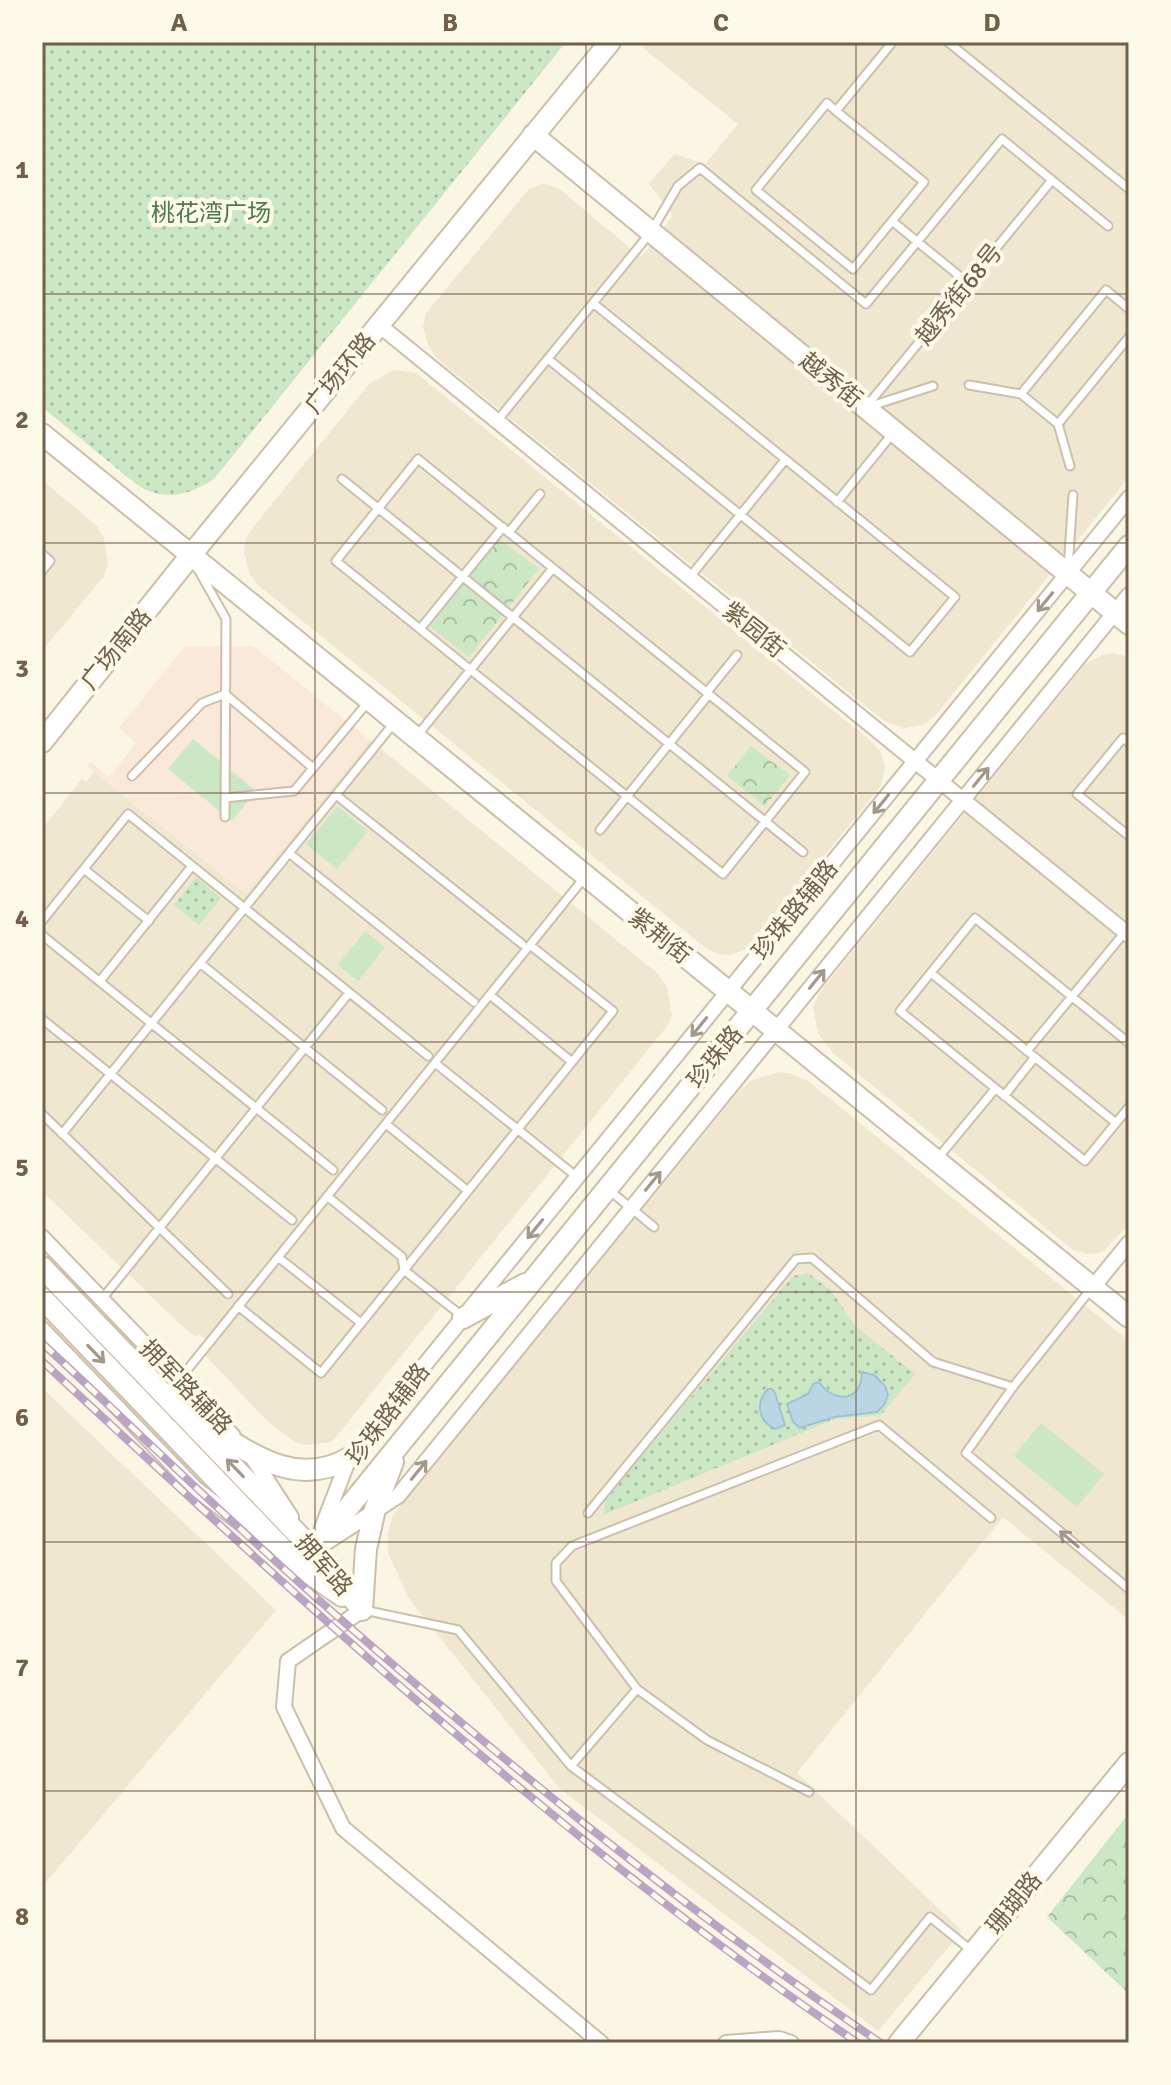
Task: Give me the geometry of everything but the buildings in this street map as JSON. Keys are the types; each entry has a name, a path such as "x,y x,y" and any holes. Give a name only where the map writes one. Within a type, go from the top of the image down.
{"street":[{"name":"广场环路","path":"191,555 610,42"},
{"name":"越秀街","path":"533,135 1122,618"},
{"name":"紫园街","path":"379,325 1128,931"},
{"path":"42,434 191,555"},
{"name":"珍珠路辅路","path":"314,1551 349,1458 1129,498"},
{"name":"珍珠路","path":"300,1567 1129,546"},
{"name":"紫荆街","path":"191,555 1129,1317"},
{"name":"广场南路","path":"42,742 191,555"},
{"path":"314,1551 398,1496 963,800 1122,618 1129,595"},
{"name":"拥军路辅路","path":"42,1237 248,1451 314,1551"},
{"path":"1093,1287 1129,1243"},
{"name":"拥军路","path":"42,1267 314,1551 362,1610"},
{"path":"463,1318 535,1278"},
{"name":"拥军路","path":"42,1298 300,1567 362,1610"},
{"path":"42,1329 196,1489 300,1567"},
{"path":"174,1405 248,1451 302,1472 331,1469 349,1458"},
{"path":"400,1444 375,1509 366,1549 362,1610 288,1661 284,1707 343,1828 601,2043"},
{"name":"珊瑚路","path":"899,2043 1129,1763"},
{"path":"726,2043 779,2039 791,2043"}],"lane":[{"path":"836,111 891,44 889,42"},
{"path":"948,42 1129,189"},
{"path":"827,103 836,111 924,182 853,269 756,190 827,103"},
{"path":"497,421 651,232 678,186 700,168 866,304 1002,139 1108,226"},
{"name":"越秀街68号","path":"865,408 1052,180"},
{"path":"892,221 968,283"},
{"path":"1021,394 1106,290 1129,309"},
{"path":"548,359 910,652 955,597 593,303"},
{"path":"1058,424 1129,337"},
{"path":"969,385 1021,394 1058,424 1070,466"},
{"path":"865,408 933,386"},
{"path":"837,502 894,432"},
{"path":"418,459 805,772 723,874 336,561 379,509 418,459"},
{"path":"689,578 785,460"},
{"path":"342,479 803,852"},
{"path":"420,629 463,577 540,494"},
{"path":"1067,574 1073,495"},
{"path":"42,554 50,561 42,571"},
{"path":"191,555 226,619 225,817"},
{"path":"415,738 553,568"},
{"path":"600,830 737,655"},
{"path":"225,694 313,768"},
{"path":"132,776 202,703 225,694"},
{"path":"225,798 294,791 369,701"},
{"path":"62,1134 395,722"},
{"path":"1129,743 1123,738 1077,794 1129,836"},
{"path":"238,1306 321,1373 613,1011 336,795"},
{"path":"42,921 128,814 428,1056"},
{"path":"289,853 474,1002"},
{"path":"100,981 192,866"},
{"path":"84,869 149,921"},
{"path":"179,1380 490,995 526,945 586,877"},
{"path":"1129,1043 975,918 900,1011 1085,1161 1129,1107"},
{"path":"1027,1051 1128,931"},
{"path":"42,935 333,1170"},
{"path":"200,963 382,1110"},
{"path":"931,973 1116,1123"},
{"path":"102,1299 349,993"},
{"path":"490,995 572,1062"},
{"path":"42,1019 292,1220"},
{"path":"1004,1096 1035,1057"},
{"path":"435,1063 577,1177"},
{"path":"936,1161 995,1089"},
{"path":"42,1114 228,1294"},
{"path":"386,1124 468,1191"},
{"path":"607,1189 654,1227"},
{"path":"327,1196 402,1257 404,1270 463,1318"},
{"path":"278,1257 361,1323"},
{"path":"588,1513 796,1259 812,1258 933,1362 1013,1387"},
{"path":"1093,1287 1013,1387 966,1453 1129,1589"},
{"path":"809,1792 707,1740 637,1689 556,1581 556,1563 572,1546 879,1425 991,1518"},
{"path":"362,1610 458,1630 571,1766 871,1990 930,1917 973,1952"},
{"path":"571,1766 637,1689"}],"shaded area":[{"path":"648,42 1129,42 1129,477 935,716 923,725 904,728 884,721 437,359 428,345 423,327 426,313 529,189 543,184 558,188 641,257 673,215 649,184 674,154 705,164 738,124 643,48"},
{"path":"393,370 416,373 872,742 881,753 885,766 881,786 750,948 730,955 706,948 258,585 250,575 244,553 250,531 369,384"},
{"path":"42,480 96,525 104,538 108,564 104,576 42,651"},
{"path":"185,646 253,646 370,740 246,894 87,766 91,762 109,777 136,743 119,728"},
{"path":"1113,653 1129,657 1129,1224 1103,1252 1088,1254 1073,1250 833,1053 818,1033 813,1006 820,992 1085,664"},
{"path":"370,740 657,973 667,987 672,1016 668,1025 332,1442 306,1445 295,1442 267,1421 206,1356 206,1339 199,1334 196,1337 179,1323 42,1191 42,829 82,779 86,782 94,772 246,894"},
{"path":"779,1072 808,1081 1129,1341 1129,1620 1003,1517 797,1773 962,1931 878,2031 559,1788 408,1597 388,1553 388,1533 393,1515 740,1090 752,1080"},
{"path":"42,1388 276,1610 42,1887"}],"green space":[{"name":"桃花湾广场","path":"42,42 566,42 214,479 185,493 166,495 136,484 42,407"},
{"path":"499,539 539,569 469,657 429,626"},
{"path":"193,739 256,791 232,821 168,769"},
{"path":"751,746 790,775 765,806 727,776"},
{"path":"337,806 368,831 337,869 306,844"},
{"path":"196,877 221,898 199,925 174,905"},
{"path":"365,931 385,947 358,981 338,965"},
{"path":"808,1273 831,1290 855,1326 915,1374 881,1415 835,1419 603,1515 606,1499 793,1276"},
{"path":"1041,1423 1104,1474 1077,1507 1014,1456"},
{"path":"1129,1813 1129,1994 1047,1917"}],"water":[{"path":"862,1372 874,1375 885,1386 888,1395 877,1412 834,1417 800,1428 793,1422 787,1404 808,1394 813,1384 819,1382 832,1394 846,1396 858,1389"},
{"path":"768,1389 775,1393 785,1425 776,1429 765,1422 760,1412 761,1400"}],"railway":[{"path":"42,1343 215,1506 456,1718 664,1886 881,2043"},
{"path":"42,1361 437,1718 643,1886 858,2043"}]}
